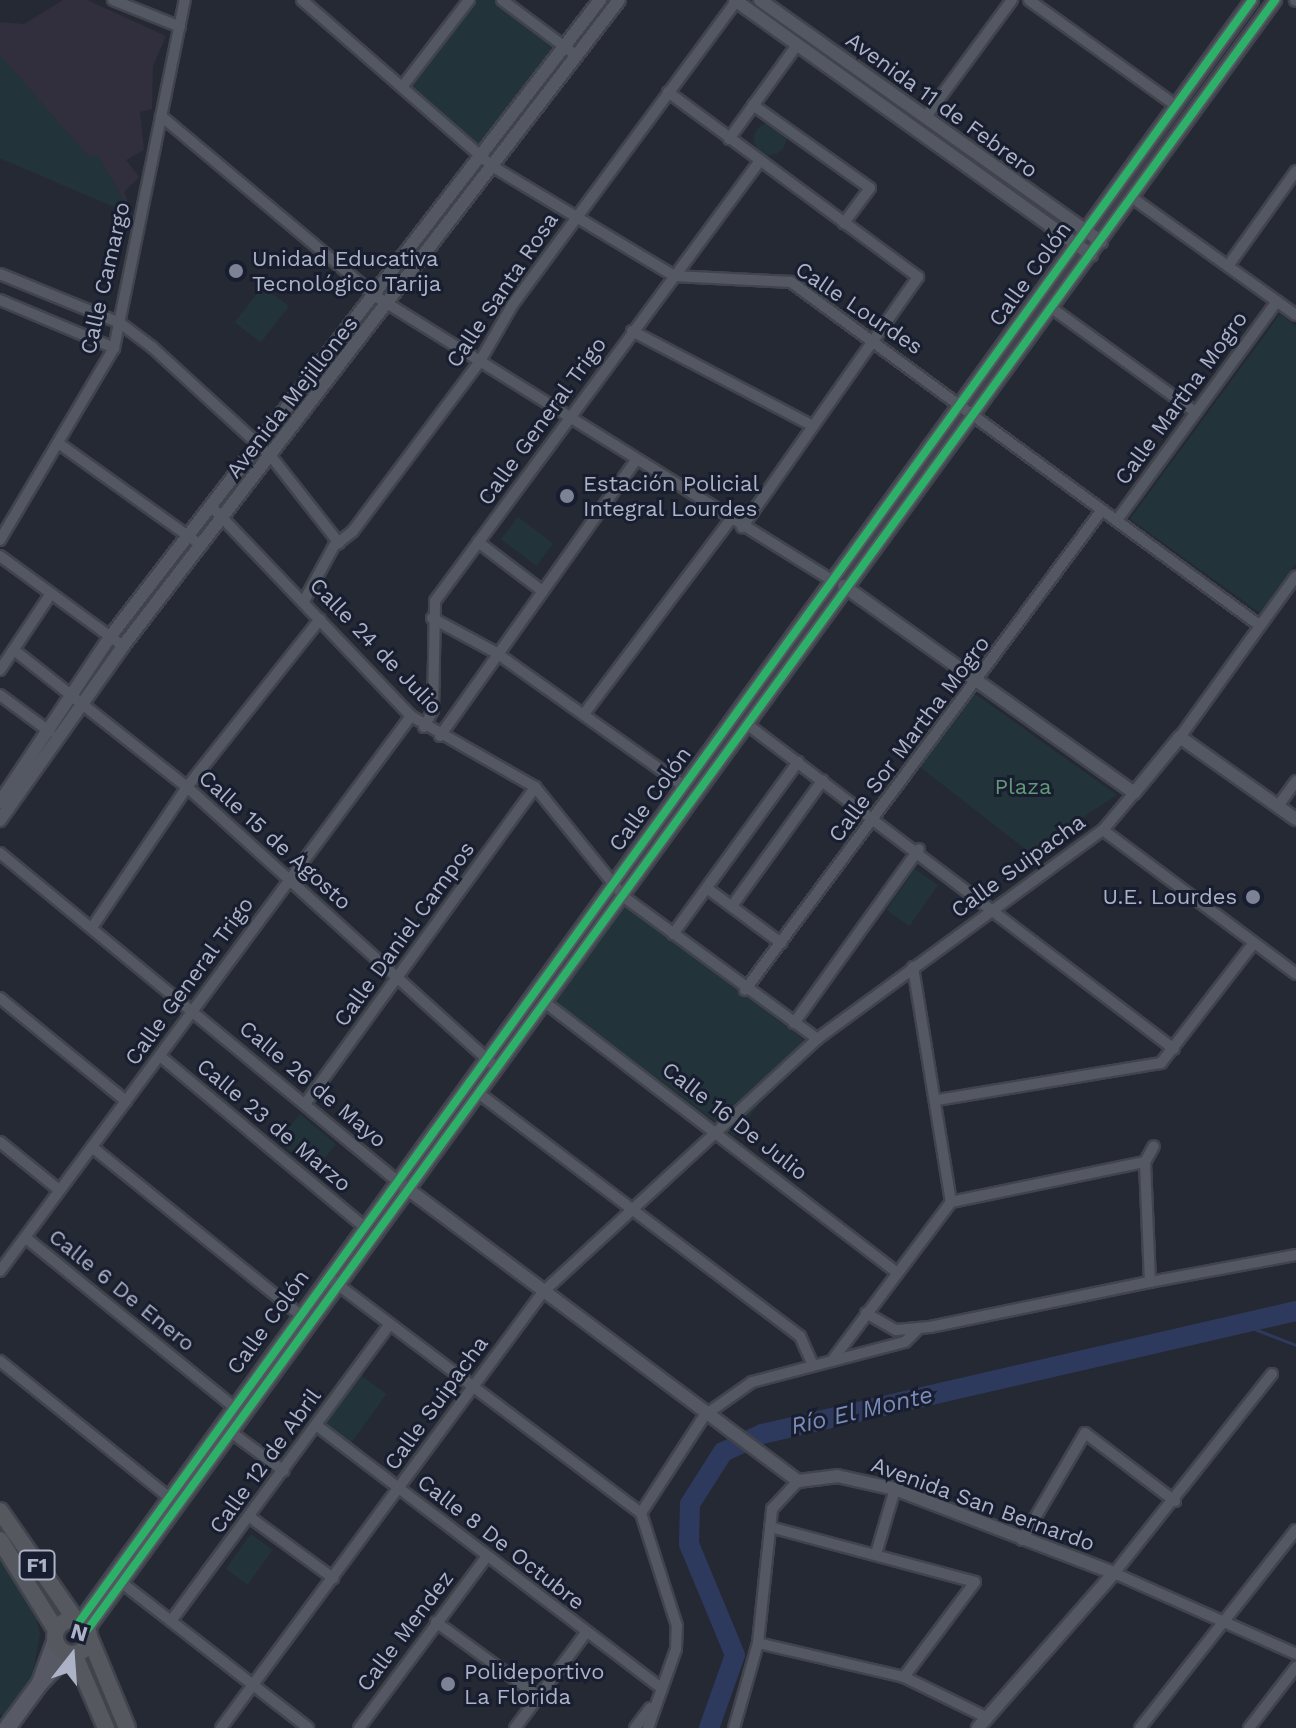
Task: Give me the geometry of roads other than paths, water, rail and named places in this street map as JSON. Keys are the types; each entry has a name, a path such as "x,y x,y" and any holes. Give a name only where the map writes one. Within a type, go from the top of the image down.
{"highway":[{"name":"F1","path":"0,1511 83,1627 127,1728"},
{"name":"F1","path":"0,1540 56,1636 71,1654 106,1728"},
{"path":"56,1636 83,1627"},
{"path":"71,1654 83,1627"}],"main road":[{"path":"40,1683 56,1636"},
{"path":"7,1728 40,1683 71,1654"}],"street":[{"path":"113,0 180,27"},
{"name":"Calle Camargo","path":"0,540 61,445 114,348 185,0"},
{"name":"Calle Lourdes","path":"302,0 488,161 574,218 674,276 776,277 874,339 1259,625"},
{"path":"402,87 469,0"},
{"path":"502,0 566,44 577,56"},
{"name":"Avenida Mejillones","path":"0,820 123,646 390,306 566,44 600,0"},
{"name":"Avenida Mejillones","path":"0,802 50,732 110,637 211,506 377,297 577,56 619,0"},
{"name":"Avenida 11 de Febrero","path":"736,0 914,129 1079,237 1101,241"},
{"name":"Calle Santa Rosa","path":"304,601 339,543 480,361 574,218 736,0"},
{"name":"Avenida 11 de Febrero","path":"760,0 925,118 1079,237"},
{"path":"925,118 1012,0"},
{"path":"1029,0 1175,105"},
{"name":"Calle Colón","path":"83,1627 166,1495 230,1404 1252,0"},
{"name":"Calle Colón","path":"83,1627 122,1583 409,1190 500,1071 748,725 1134,199 1275,0"},
{"path":"729,139 797,45"},
{"path":"668,92 918,277 742,527"},
{"path":"753,105 869,187 844,223"},
{"path":"161,116 377,297 730,520 848,588 980,679 1134,793"},
{"name":"Calle General Trigo","path":"424,727 434,695 432,618 435,601 759,162"},
{"path":"1228,266 1296,171"},
{"path":"1134,199 1296,315"},
{"path":"1079,237 1091,255"},
{"path":"0,274 120,323 260,444 339,543"},
{"path":"0,300 114,348"},
{"name":"Calle Martha Mogro","path":"1117,520 1277,301"},
{"path":"1053,309 1194,411"},
{"path":"632,331 811,425"},
{"path":"61,445 202,546"},
{"path":"440,736 495,652 636,460"},
{"name":"Calle 24 de Julio","path":"211,506 224,516 411,716 424,727 535,787 624,897 745,990 817,1039"},
{"name":"Calle Sor Martha Mogro","path":"745,990 980,679 1102,510"},
{"path":"584,714 730,520"},
{"path":"478,542 541,590"},
{"path":"0,556 123,646"},
{"name":"Calle Suipacha","path":"221,1728 543,1292 817,1039 990,909 1103,830 1180,737 1296,576"},
{"path":"0,670 50,595"},
{"path":"432,618 495,652 682,785"},
{"path":"93,926 187,787 320,619"},
{"name":"Calle 15 de Agosto","path":"14,650 187,787 500,1071"},
{"path":"0,695 50,732"},
{"name":"Calle General Trigo","path":"0,1271 411,716"},
{"path":"748,725 919,849 990,909 1174,1049"},
{"path":"1180,737 1296,819"},
{"path":"673,934 798,762"},
{"path":"732,906 823,780"},
{"path":"1278,806 1296,781"},
{"name":"Calle Daniel Campos","path":"305,1104 535,787"},
{"path":"1103,830 1296,974"},
{"path":"794,1023 919,849"},
{"name":"Calle 26 de Mayo","path":"0,853 93,926 396,1180 705,1415 798,1481"},
{"path":"708,889 781,943"},
{"path":"937,1100 1151,1066 1174,1049 1253,944"},
{"path":"913,967 937,1100 951,1202"},
{"path":"0,998 126,1101"},
{"name":"Calle 16 De Julio","path":"547,1004 896,1272"},
{"name":"Calle 23 de Marzo","path":"160,1056 362,1225"},
{"path":"481,1095 800,1336 811,1361"},
{"name":"Calle 6 De Enero","path":"0,1142 59,1190"},
{"path":"1150,1282 1145,1162 1154,1146"},
{"path":"92,1147 298,1313"},
{"path":"834,1358 951,1202 1145,1162"},
{"name":"Calle 6 De Enero","path":"26,1238 230,1404"},
{"path":"866,1313 896,1330 919,1328 1296,1255"},
{"path":"325,1275 641,1513 677,1626 662,1689 635,1728"},
{"name":"Calle 12 de Abril","path":"171,1621 251,1518 390,1324"},
{"path":"641,1513 705,1415 752,1382 811,1361 905,1342 919,1328"},
{"path":"0,1361 166,1495"},
{"name":"Avenida San Bernardo","path":"982,1723 1175,1501 1272,1374"},
{"name":"Calle 8 De Octubre","path":"316,1425 399,1487 485,1559 662,1689"},
{"path":"232,1433 284,1471"},
{"path":"1022,1540 1085,1433 1175,1501"},
{"name":"Avenida San Bernardo","path":"798,1481 837,1476 895,1489 1114,1573 1296,1654"},
{"path":"734,1728 758,1643 770,1527 779,1497 798,1481"},
{"path":"876,1554 895,1489"},
{"path":"251,1518 333,1578"},
{"path":"770,1527 975,1582 904,1677"},
{"path":"1140,1728 1296,1530"},
{"name":"Calle Mendez","path":"363,1726 436,1622 485,1559"},
{"path":"122,1583 308,1728"},
{"path":"436,1622 538,1696"},
{"path":"515,1728 585,1634"},
{"path":"758,1643 904,1677 982,1723"},
{"path":"1249,1728 1296,1667"},
{"path":"648,1728 654,1703"},
{"path":"0,1724 7,1728"}],"waterway":[{"name":"Río El Monte","path":"709,1728 735,1655 689,1544 690,1504 723,1452 762,1434 1296,1311"},
{"path":"1234,1321 1296,1345"}],"place":[{"name":"Unidad Educativa Tecnológico Tarija","path":"236,271"},
{"name":"Estación Policial Integral Lourdes","path":"567,496"},
{"name":"U.E. Lourdes","path":"1253,897"},
{"name":"Polideportivo La Florida","path":"448,1684"}],"park label":[{"name":"Plaza","path":"1023,787"}]}
